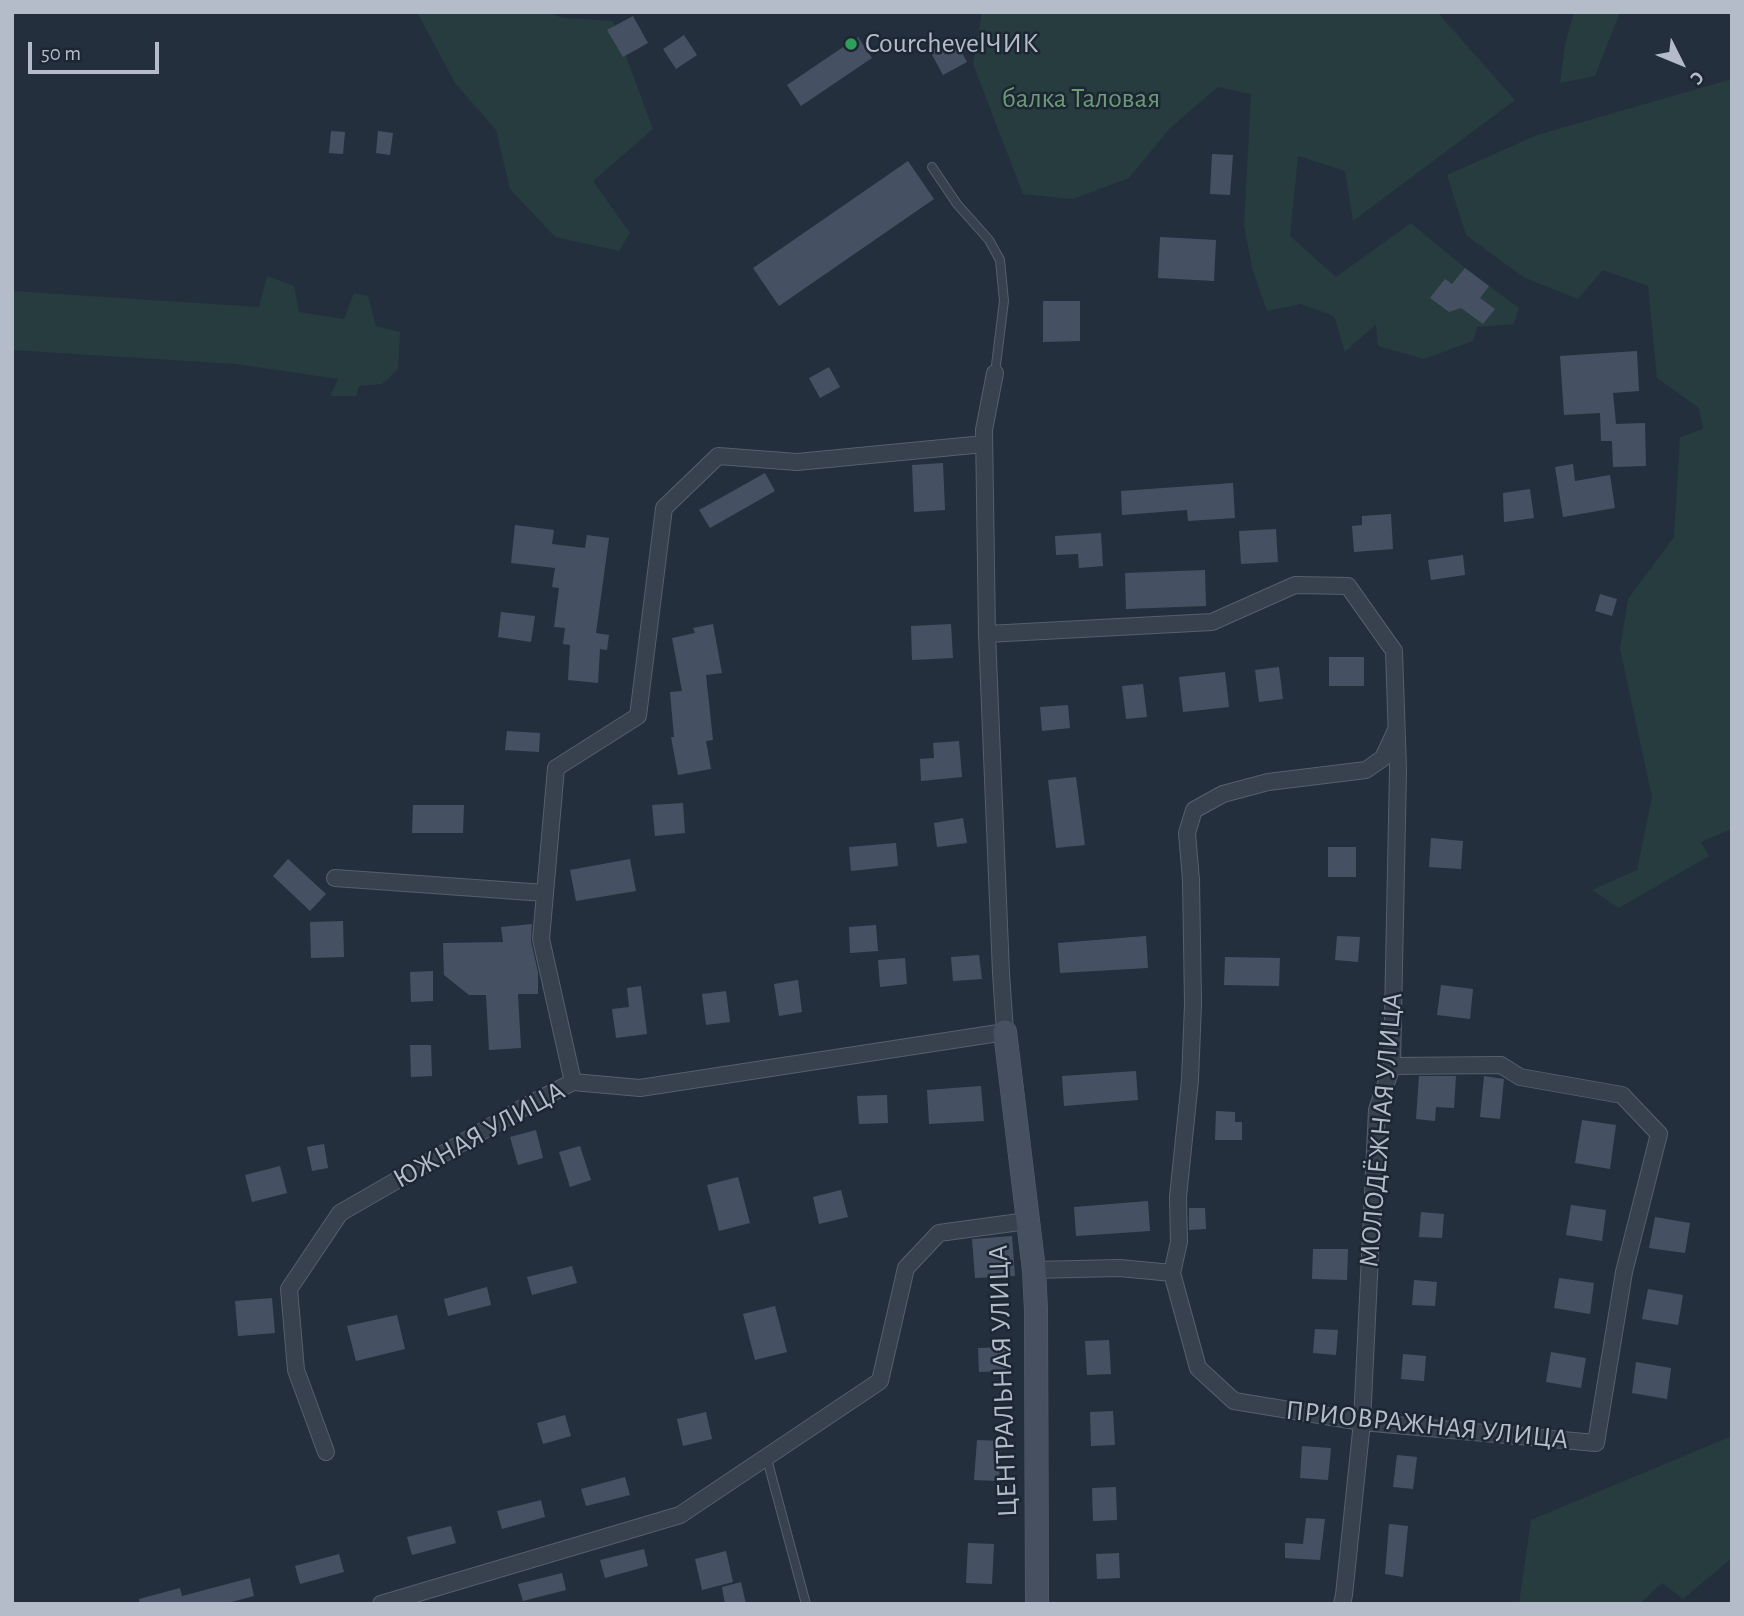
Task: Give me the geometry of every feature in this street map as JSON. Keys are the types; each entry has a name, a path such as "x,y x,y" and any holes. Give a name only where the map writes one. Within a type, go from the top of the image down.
{"street":[{"path":"995,373 984,430 984,444 987,634 1005,1032"},
{"path":"573,1082 541,939 556,768 638,716 664,508 718,456 797,462 984,444"},
{"name":"МОЛОДЁЖНАЯ УЛИЦА","path":"987,634 1212,622 1295,585 1348,586 1394,651 1398,770 1392,1066 1377,1110 1362,1422 1342,1604"},
{"path":"1034,1270 1120,1268 1172,1273 1179,1242 1178,1197 1190,1080 1193,1004 1191,880 1187,833 1194,810 1223,794 1268,782 1366,771 1383,758 1396,729"},
{"path":"335,878 545,892"},
{"name":"ЮЖНАЯ УЛИЦА","path":"326,1452 296,1370 289,1289 340,1213 526,1106 573,1082 640,1088 1005,1032"},
{"name":"ЦЕНТРАЛЬНАЯ УЛИЦА","path":"1005,1032 1037,1310 1037,1604"},
{"name":"ПРИОВРАЖНАЯ УЛИЦА","path":"1172,1273 1198,1368 1234,1402 1362,1422 1596,1443 1624,1272 1659,1134 1622,1095 1520,1077 1501,1065 1392,1066"},
{"path":"382,1604 680,1515 880,1381 906,1268 939,1233 1027,1221"}],"lane":[{"path":"932,167 957,204 989,240 1000,260 1004,301 995,373"},
{"path":"767,1459 806,1604"}],"green space":[{"path":"417,12 547,12 563,18 613,21 653,129 593,181 630,233 619,251 555,237 510,189 496,130 455,83"},
{"name":"балка Таловая","path":"982,12 1437,12 1515,100 1353,221 1345,171 1298,156 1290,236 1336,277 1411,223 1519,308 1514,324 1477,327 1473,341 1424,359 1378,346 1376,324 1345,352 1334,316 1301,304 1267,311 1253,271 1244,226 1251,94 1218,87 1170,128 1129,178 1073,199 1023,194 973,64"},
{"path":"1574,12 1620,12 1595,76 1560,83 1565,45"},
{"path":"1732,79 1732,829 1701,842 1709,856 1619,908 1592,890 1637,870 1652,797 1620,649 1628,599 1674,537 1680,437 1703,429 1699,408 1657,378 1648,286 1603,270 1578,299 1523,277 1466,235 1447,175 1537,135"},
{"path":"267,276 294,286 299,312 344,319 354,293 368,296 376,326 400,332 398,369 382,384 359,386 356,396 330,396 338,379 236,364 12,350 12,291 259,307"},
{"path":"1732,1436 1732,1558 1683,1599 1662,1583 1640,1604 1519,1604 1531,1520"}],"building":[{"path":"633,16 648,43 623,57 607,30"},
{"path":"684,35 697,55 676,69 663,49"},
{"path":"858,37 872,58 801,106 787,85"},
{"path":"954,38 967,62 943,75 930,51"},
{"path":"331,131 345,132 343,154 329,153"},
{"path":"378,131 393,133 390,155 376,153"},
{"path":"1212,154 1233,155 1230,195 1210,194"},
{"path":"908,161 934,199 779,306 753,268"},
{"path":"1160,237 1216,240 1214,281 1158,278"},
{"path":"1465,268 1489,286 1480,298 1495,309 1483,324 1461,308 1449,312 1430,298 1445,279 1452,284"},
{"path":"1043,301 1080,301 1080,341 1043,342"},
{"path":"1637,351 1639,391 1613,393 1616,424 1645,423 1646,466 1613,467 1612,441 1601,441 1600,413 1564,415 1560,356"},
{"path":"829,367 840,387 820,398 809,378"},
{"path":"943,463 945,510 914,512 912,465"},
{"path":"1573,464 1575,481 1610,475 1615,508 1563,517 1555,467"},
{"path":"765,473 775,491 710,528 699,510"},
{"path":"1233,483 1235,518 1188,521 1187,510 1122,515 1121,491"},
{"path":"1530,489 1534,518 1504,522 1503,493"},
{"path":"1391,514 1393,549 1354,552 1352,526 1362,525 1362,516"},
{"path":"515,525 554,530 552,544 585,548 587,535 609,538 596,633 609,635 607,650 600,649 598,683 568,680 570,645 563,644 565,628 554,627 559,588 552,587 555,568 511,563"},
{"path":"1276,529 1278,562 1241,564 1239,531"},
{"path":"1101,533 1103,566 1079,568 1078,554 1056,555 1055,536"},
{"path":"1463,555 1465,575 1431,580 1428,560"},
{"path":"1205,570 1206,606 1126,609 1125,573"},
{"path":"1600,594 1617,599 1612,616 1595,611"},
{"path":"501,612 535,616 531,642 498,637"},
{"path":"713,624 722,673 706,675 713,740 706,741 711,769 678,775 671,737 674,737 670,692 682,691 672,638 695,633 693,628"},
{"path":"951,624 953,658 912,660 911,626"},
{"path":"1329,657 1364,657 1364,686 1329,686"},
{"path":"1279,667 1283,699 1259,702 1255,670"},
{"path":"1225,672 1229,707 1183,712 1179,677"},
{"path":"1143,684 1147,717 1126,719 1122,686"},
{"path":"1068,705 1070,728 1042,731 1040,707"},
{"path":"507,731 540,733 539,752 505,750"},
{"path":"959,741 962,777 921,781 920,759 934,758 933,743"},
{"path":"1076,777 1085,845 1056,848 1048,780"},
{"path":"683,803 685,833 655,836 652,805"},
{"path":"413,805 464,805 463,833 412,833"},
{"path":"963,818 967,843 937,847 934,823"},
{"path":"1431,838 1463,841 1461,869 1429,867"},
{"path":"896,843 898,866 851,871 849,847"},
{"path":"1328,847 1356,847 1356,877 1328,877"},
{"path":"288,859 326,894 310,911 273,876"},
{"path":"630,859 636,891 576,901 570,870"},
{"path":"343,921 344,957 311,958 310,922"},
{"path":"532,924 531,941 538,972 538,994 518,994 521,1048 489,1050 486,995 469,995 444,975 443,943 503,942 501,927"},
{"path":"876,925 878,951 850,953 849,927"},
{"path":"1146,936 1148,968 1060,973 1058,943"},
{"path":"1337,936 1360,937 1358,962 1335,960"},
{"path":"979,955 982,979 953,981 951,957"},
{"path":"1225,957 1280,958 1279,986 1224,985"},
{"path":"905,958 907,984 880,987 878,960"},
{"path":"433,971 433,1001 411,1002 410,972"},
{"path":"798,980 802,1012 779,1016 774,984"},
{"path":"1441,985 1473,989 1470,1019 1437,1015"},
{"path":"641,986 647,1034 616,1038 612,1009 629,1007 627,988"},
{"path":"726,991 730,1022 706,1025 702,994"},
{"path":"410,1045 431,1045 432,1076 411,1077"},
{"path":"1136,1071 1138,1100 1064,1106 1062,1076"},
{"path":"1419,1076 1456,1076 1454,1108 1436,1107 1435,1121 1416,1119"},
{"path":"1484,1076 1504,1079 1500,1119 1480,1117"},
{"path":"981,1086 984,1121 929,1124 927,1090"},
{"path":"887,1095 888,1123 859,1124 857,1096"},
{"path":"1216,1111 1235,1112 1235,1122 1242,1122 1242,1140 1215,1140"},
{"path":"1582,1120 1616,1125 1610,1169 1575,1163"},
{"path":"536,1130 543,1158 518,1165 510,1137"},
{"path":"324,1144 328,1168 312,1171 307,1147"},
{"path":"580,1146 591,1180 570,1187 559,1152"},
{"path":"280,1166 287,1193 252,1202 245,1175"},
{"path":"738,1177 750,1223 719,1231 707,1185"},
{"path":"841,1190 848,1217 819,1224 813,1197"},
{"path":"1148,1201 1150,1231 1076,1236 1074,1207"},
{"path":"1571,1205 1606,1210 1602,1241 1566,1235"},
{"path":"1189,1208 1205,1208 1206,1229 1189,1230"},
{"path":"1421,1212 1444,1214 1442,1238 1419,1237"},
{"path":"1655,1217 1690,1223 1685,1253 1649,1248"},
{"path":"1012,1236 1015,1276 975,1278 972,1239"},
{"path":"1313,1249 1348,1249 1347,1280 1312,1279"},
{"path":"572,1266 577,1283 532,1295 527,1277"},
{"path":"1559,1278 1594,1283 1590,1314 1554,1308"},
{"path":"1414,1280 1437,1282 1435,1306 1412,1305"},
{"path":"487,1287 491,1305 448,1316 444,1299"},
{"path":"1648,1289 1683,1295 1678,1325 1642,1319"},
{"path":"272,1298 275,1333 238,1336 235,1301"},
{"path":"775,1306 787,1352 755,1360 743,1314"},
{"path":"397,1315 405,1349 356,1361 347,1326"},
{"path":"1315,1329 1338,1330 1336,1355 1313,1353"},
{"path":"1109,1340 1111,1374 1087,1375 1085,1341"},
{"path":"1007,1347 1007,1371 979,1372 978,1348"},
{"path":"1551,1352 1586,1358 1581,1388 1546,1382"},
{"path":"1403,1354 1426,1356 1424,1381 1401,1379"},
{"path":"1636,1362 1671,1368 1667,1399 1632,1393"},
{"path":"1113,1411 1115,1445 1091,1446 1090,1412"},
{"path":"706,1412 712,1439 683,1446 677,1419"},
{"path":"565,1415 571,1436 543,1444 537,1423"},
{"path":"977,1440 1001,1441 999,1481 974,1480"},
{"path":"1302,1446 1331,1448 1328,1480 1300,1478"},
{"path":"1397,1455 1417,1457 1413,1489 1393,1487"},
{"path":"625,1477 630,1495 586,1506 581,1489"},
{"path":"1116,1487 1117,1520 1093,1521 1092,1488"},
{"path":"541,1500 545,1517 502,1529 497,1511"},
{"path":"1306,1518 1325,1519 1320,1560 1285,1558 1285,1543 1303,1544"},
{"path":"1389,1524 1408,1526 1403,1577 1385,1574"},
{"path":"451,1526 456,1543 412,1555 407,1537"},
{"path":"968,1543 994,1544 992,1584 966,1583"},
{"path":"644,1549 648,1566 605,1578 600,1560"},
{"path":"726,1551 733,1582 702,1590 695,1559"},
{"path":"1119,1553 1120,1578 1097,1579 1096,1554"},
{"path":"339,1554 344,1572 300,1584 295,1566"},
{"path":"562,1573 566,1590 523,1601 518,1584"},
{"path":"250,1578 254,1596 224,1604 140,1604 139,1599 180,1588 182,1596"},
{"path":"741,1582 746,1604 725,1604 722,1587"}],"place":[{"name":"CourсhevelЧИК","path":"851,44"}]}
